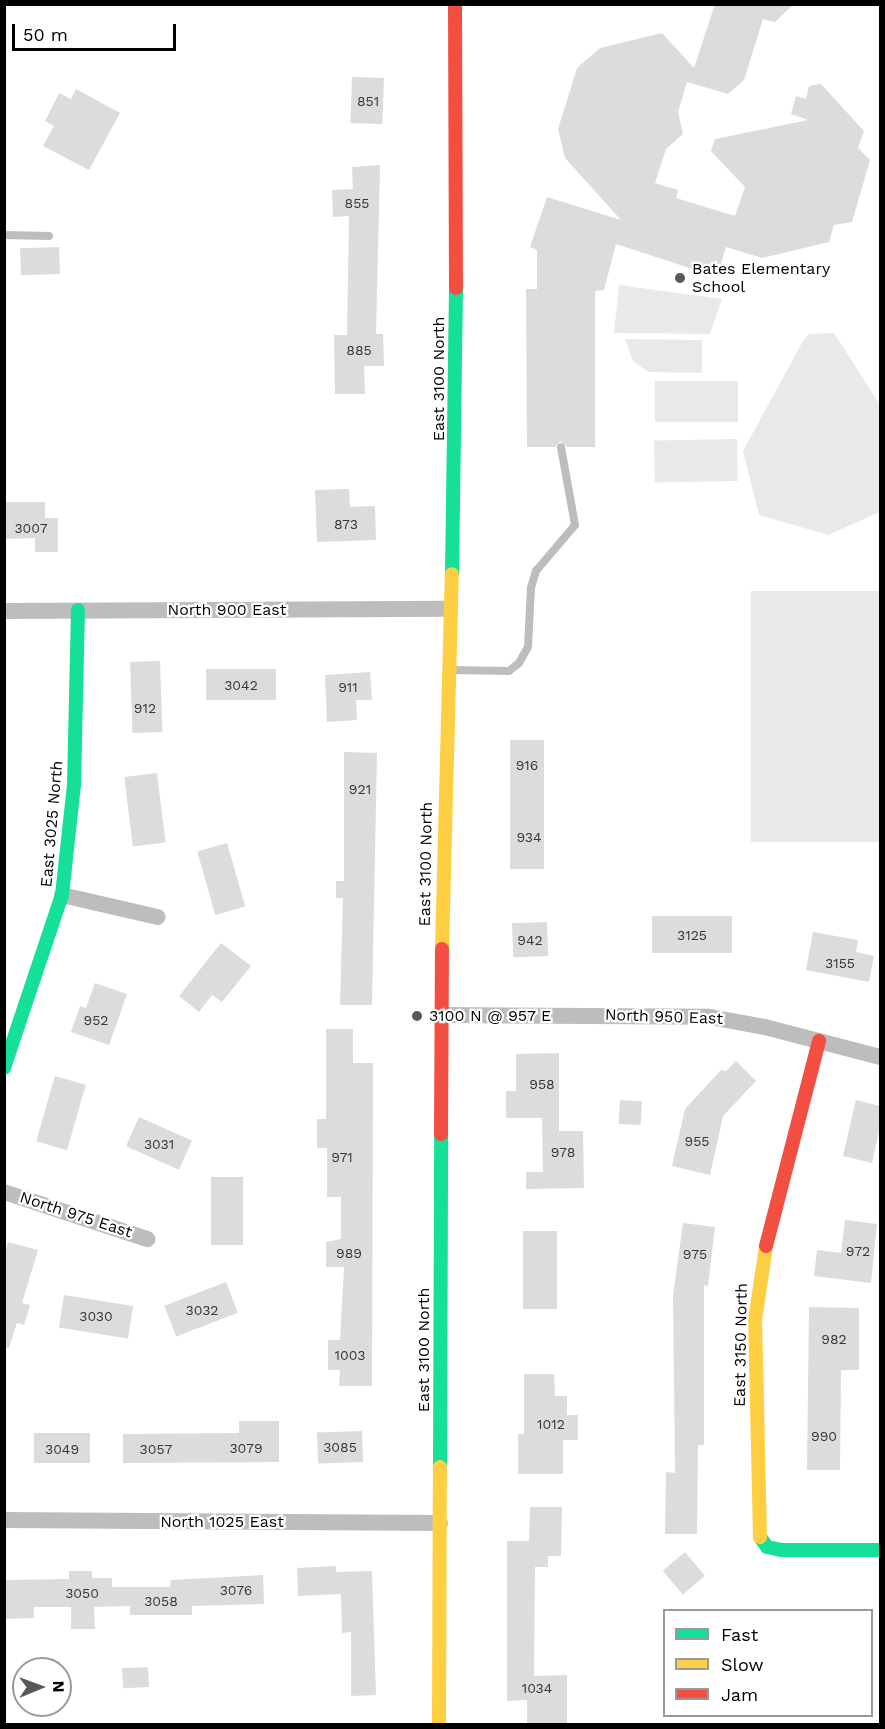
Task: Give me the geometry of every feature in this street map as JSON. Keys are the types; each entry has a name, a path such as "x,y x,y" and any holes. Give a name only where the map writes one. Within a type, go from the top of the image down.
{"main road":[{"name":"East 3100 North","path":"439,1725 442,1015 448,670 456,467 455,4"},
{"name":"East 3025 North","path":"4,1068 62,896 74,785 78,610"},
{"name":"East 3150 North","path":"819,1041 760,1269 755,1320 758,1534 767,1547 880,1550"}],"street":[{"name":"North 900 East","path":"4,611 450,609"},
{"path":"62,896 157,917"},
{"name":"North 950 East","path":"442,1015 673,1014 739,1021 880,1057"},
{"name":"North 975 East","path":"4,1192 147,1239"},
{"name":"North 1025 East","path":"4,1520 440,1523"}],"lane":[{"path":"4,235 50,236"},
{"path":"448,670 509,670 519,663 528,647 531,588 536,571 575,525 561,447"}],"shaded area":[{"path":"619,285 722,299 710,334 614,333"},
{"path":"834,333 880,405 880,512 828,535 759,515 743,451 803,341 809,334"},
{"path":"625,339 702,340 702,373 648,372 633,361"},
{"path":"655,381 738,381 738,422 655,422"},
{"path":"737,439 738,481 655,482 654,440"},
{"path":"751,591 880,591 880,842 751,842"}],"building":[{"path":"715,4 794,4 775,22 763,19 744,80 728,94 687,82 678,112 683,134 666,149 655,183 678,190 676,198 735,216 745,187 711,151 715,139 808,120 791,114 796,96 806,99 809,86 821,84 864,131 858,148 870,160 852,222 834,225 829,242 762,258 726,247 717,277 616,244 604,290 595,291 595,447 567,447 560,441 555,447 527,447 526,289 537,289 537,250 530,247 547,197 621,220 565,158 558,129 577,68 600,48 662,33 694,68"},
{"path":"352,77 384,78 382,124 350,123"},
{"path":"76,89 120,113 89,170 43,146 54,126 45,121 59,93 71,99"},
{"path":"380,165 376,334 383,334 384,366 364,366 365,394 335,394 334,335 347,335 349,216 333,217 332,190 353,189 352,167"},
{"path":"59,247 60,274 21,275 20,248"},
{"path":"349,489 350,507 375,506 376,540 317,542 315,490"},
{"path":"5,502 45,502 45,518 58,518 58,552 35,552 35,538 5,539"},
{"path":"160,661 162,732 132,733 130,662"},
{"path":"206,669 276,669 276,700 206,700"},
{"path":"370,672 372,700 356,700 357,720 327,722 325,675"},
{"path":"510,740 544,740 544,869 510,869"},
{"path":"344,752 377,753 372,1005 340,1005 343,898 336,898 336,881 344,881"},
{"path":"157,773 166,842 133,846 124,777"},
{"path":"227,843 245,906 215,915 197,852"},
{"path":"652,916 732,916 732,953 652,953"},
{"path":"547,922 548,956 513,957 512,923"},
{"path":"813,932 858,940 856,952 874,956 869,982 806,970"},
{"path":"221,943 251,966 222,1002 212,995 199,1012 179,996"},
{"path":"95,983 127,994 109,1045 71,1032 80,1006 86,1008"},
{"path":"326,1029 353,1029 353,1063 373,1063 372,1386 339,1386 340,1370 328,1370 328,1340 340,1340 344,1267 326,1267 326,1242 341,1239 341,1197 327,1197 327,1148 317,1148 317,1119 326,1119"},
{"path":"559,1053 559,1131 583,1131 584,1188 526,1189 526,1172 543,1172 542,1118 506,1118 506,1091 516,1091 516,1054"},
{"path":"736,1061 756,1081 723,1116 710,1175 672,1166 685,1109 721,1070 726,1071"},
{"path":"55,1076 86,1085 67,1150 36,1141"},
{"path":"620,1100 642,1101 641,1125 619,1124"},
{"path":"856,1100 880,1106 880,1127 872,1163 843,1156"},
{"path":"139,1117 192,1141 179,1170 126,1146"},
{"path":"211,1177 243,1177 243,1245 211,1245"},
{"path":"845,1220 877,1224 871,1283 814,1276 817,1250 841,1253"},
{"path":"683,1223 715,1227 708,1286 704,1285 704,1445 698,1445 697,1534 665,1534 666,1472 675,1473 673,1296"},
{"path":"523,1231 557,1231 557,1309 523,1309"},
{"path":"8,1242 38,1250 22,1303 30,1305 24,1325 17,1323 9,1348 4,1347 4,1255"},
{"path":"226,1282 238,1313 176,1336 164,1306"},
{"path":"64,1295 133,1306 128,1339 59,1328"},
{"path":"809,1307 859,1308 859,1370 841,1370 840,1470 807,1470"},
{"path":"524,1374 554,1374 555,1396 567,1396 567,1415 578,1415 578,1440 563,1440 563,1474 518,1474 518,1434 524,1434"},
{"path":"239,1421 279,1421 279,1462 123,1463 123,1434 239,1433"},
{"path":"362,1431 363,1462 318,1464 317,1433"},
{"path":"34,1433 90,1433 90,1463 34,1463"},
{"path":"530,1507 562,1507 561,1556 548,1556 548,1567 535,1567 534,1676 567,1675 567,1725 527,1725 527,1700 507,1701 507,1541 529,1541"},
{"path":"685,1552 705,1576 683,1594 663,1571"},
{"path":"336,1566 336,1572 372,1571 376,1695 351,1696 351,1632 342,1633 341,1594 298,1596 297,1568"},
{"path":"69,1571 92,1571 92,1578 112,1578 112,1587 170,1587 171,1580 263,1575 264,1604 192,1606 192,1615 130,1615 130,1606 94,1607 95,1629 71,1629 71,1607 34,1607 34,1618 4,1619 4,1580 69,1579"},
{"path":"148,1667 149,1687 123,1688 122,1668"}],"traffic: fast":[{"path":"452,574 456,288"},
{"path":"4,1068 62,895 74,785 78,610"},
{"path":"440,1467 441,1134"},
{"path":"760,1537 767,1547 781,1550 880,1550"}],"traffic: slow":[{"path":"442,949 452,574"},
{"path":"760,1537 755,1320 766,1246"},
{"path":"439,1724 440,1467"}],"traffic: jam":[{"path":"455,4 456,288"},
{"path":"441,1134 442,949"},
{"path":"766,1246 819,1041"}],"place":[{"name":"Bates Elementary School","path":"680,278"},
{"name":"3100 N @ 957 E","path":"417,1016"}]}
